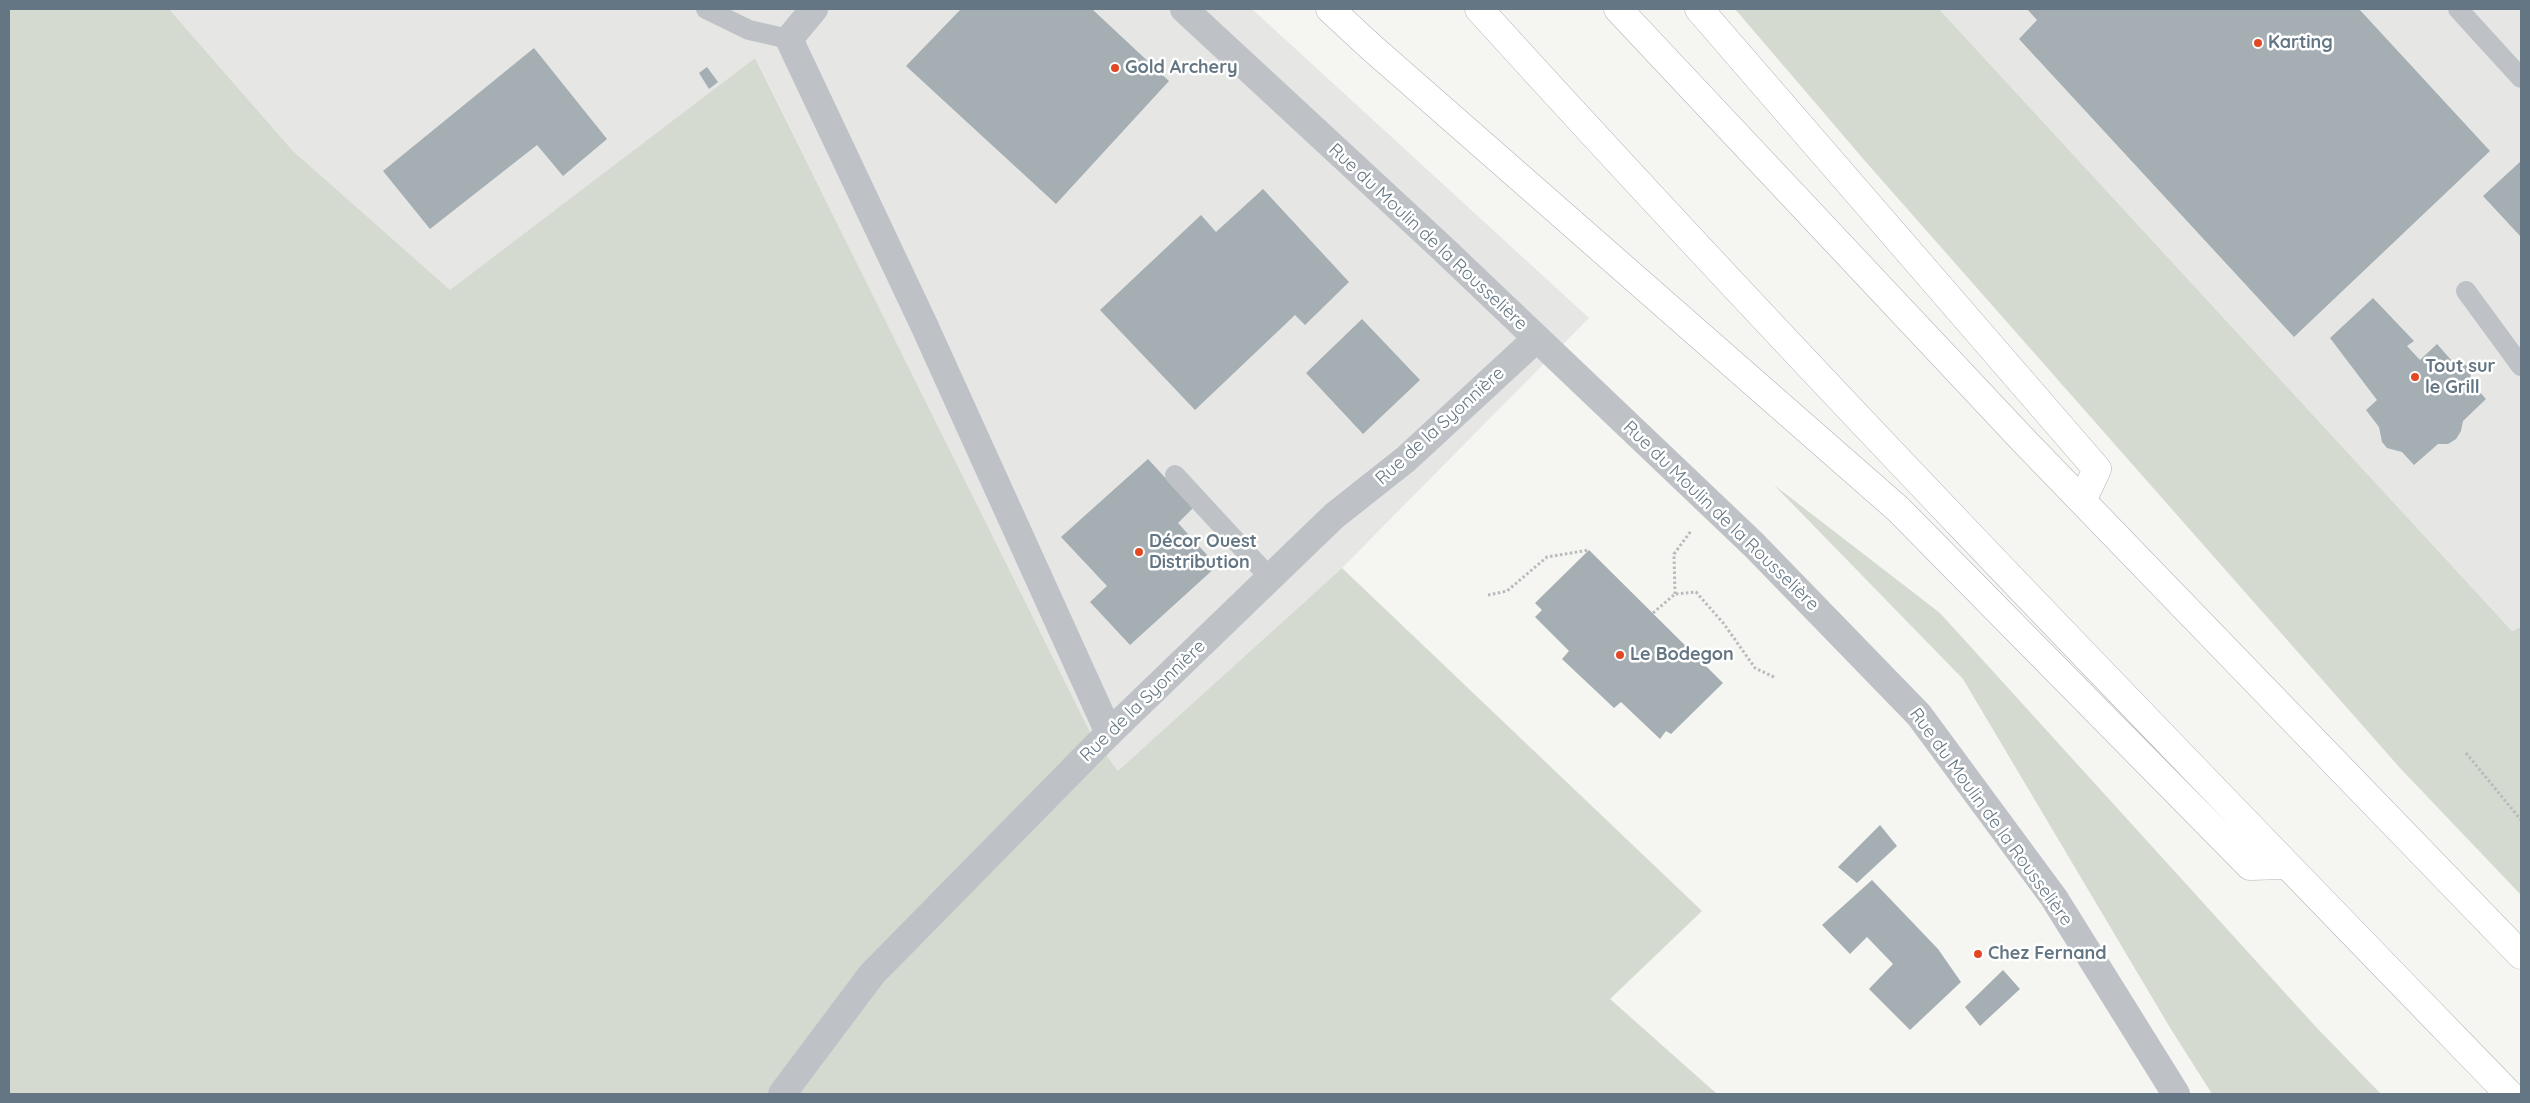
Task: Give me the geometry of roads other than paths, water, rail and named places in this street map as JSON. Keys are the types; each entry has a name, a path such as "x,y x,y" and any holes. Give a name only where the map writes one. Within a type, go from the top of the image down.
{"highway":[{"path":"1330,9 1898,509 2250,866 2286,864"},
{"path":"1478,9 1757,312 2509,1094"},
{"path":"1618,9 2082,501 2521,955"},
{"path":"1699,9 2097,469 2082,501"}],"street":[{"path":"814,9 789,39 924,325 1109,733"},
{"name":"Rue du Moulin de la Rousselière","path":"1184,9 1754,545 1919,715 2054,898 2176,1094"},
{"name":"Rue de la Syonnière","path":"782,1094 872,974 1109,733 1334,516 1406,459 1536,339"}],"lane":[{"path":"706,9 749,30 789,39"},
{"path":"2458,9 2521,78"},
{"path":"2466,291 2521,366"},
{"path":"1175,475 1270,578"}],"place":[{"name":"Karting","path":"2258,43"},
{"name":"Gold Archery","path":"1115,68"},
{"name":"Tout sur le Grill","path":"2415,377"},
{"name":"Décor Ouest Distribution","path":"1139,552"},
{"name":"Le Bodegon","path":"1620,655"},
{"name":"Chez Fernand","path":"1978,954"}]}
